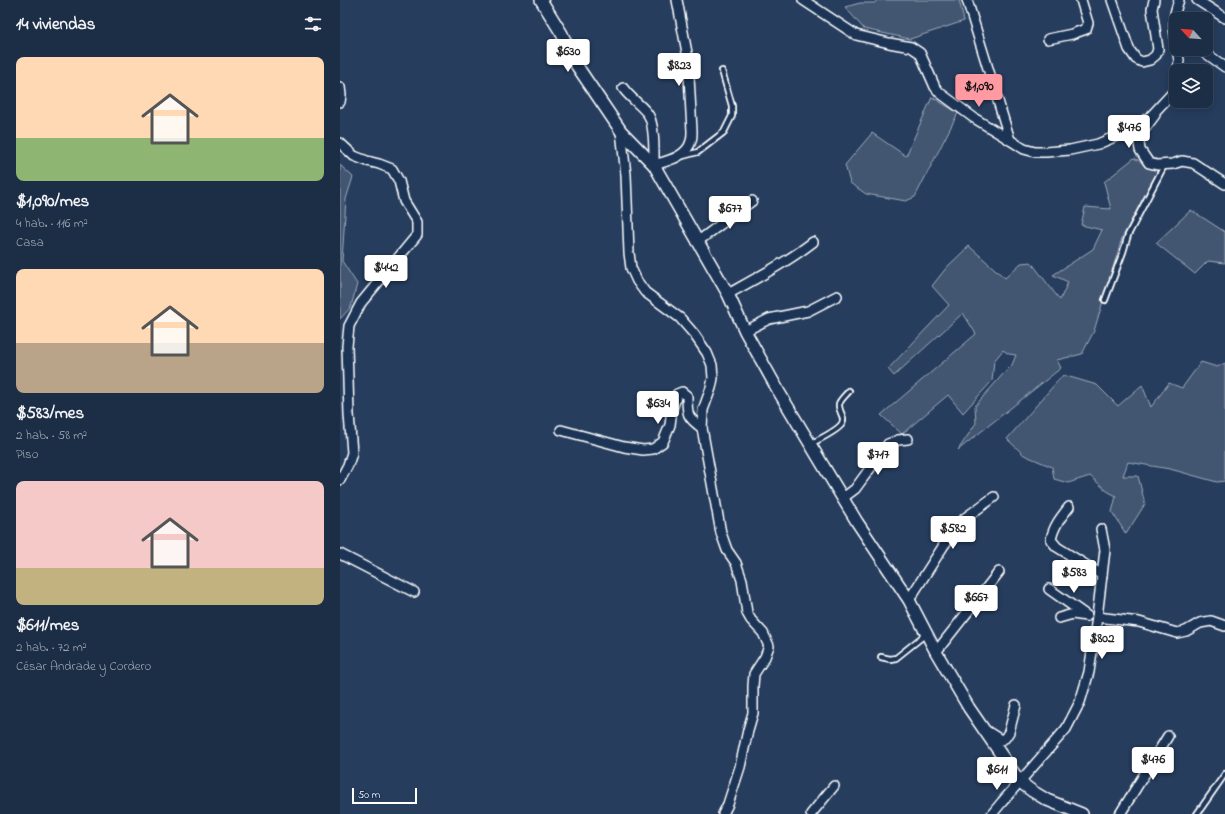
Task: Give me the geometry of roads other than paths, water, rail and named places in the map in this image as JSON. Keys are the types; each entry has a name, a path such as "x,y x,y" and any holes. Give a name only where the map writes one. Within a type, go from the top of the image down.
{"street":[{"path":"539,0 562,34 575,63 621,131 654,165 728,294 779,392 857,522 909,600 926,634 968,708 1020,782 1047,800 1082,814"},
{"path":"654,165 672,160 686,150 691,142 692,131 688,58 677,0"},
{"path":"803,0 856,35 911,47 920,53 935,87 940,93 974,118 1024,149 1035,152 1070,150 1098,144 1126,132 1151,116 1169,97"},
{"path":"966,0 1010,140"},
{"path":"1048,39 1072,34 1086,29 1088,23 1081,0"},
{"path":"1112,0 1129,49 1136,59 1142,62 1150,60 1156,55 1158,49 1152,9 1154,0"},
{"path":"1174,12 1178,0"},
{"path":"1197,0 1225,18"},
{"path":"1210,56 1225,67"},
{"path":"340,87 340,102"},
{"path":"623,88 628,96 648,114 652,128 654,165"},
{"path":"1157,111 1141,136 1140,150 1149,163 1157,165 1173,164 1182,161 1193,163 1225,184"},
{"path":"621,131 626,175 629,254 631,268 637,281 645,292 680,318 694,334 707,353 712,365 711,388 703,410 702,428 721,533 728,550 736,563 742,580 747,613 751,620 763,633 768,646 765,658 754,674 754,713 748,730 740,767 723,814"},
{"path":"340,143 354,156 392,169 399,180 404,201 416,222 417,235 361,303 348,326 349,414 352,453 348,465 340,480"},
{"path":"697,242 752,201"},
{"path":"728,294 804,250 813,242"},
{"path":"746,331 769,319 808,311 837,296"},
{"path":"561,430 643,450 653,449 663,442 670,425 675,399 677,394 682,392 686,396 687,411 691,420 702,428"},
{"path":"843,498 855,489 888,444 898,440 908,439"},
{"path":"909,600 944,545 965,518 994,497"},
{"path":"1069,507 1059,519 1052,533 1051,540 1057,547 1102,575"},
{"path":"992,814 1066,730 1080,702 1089,672 1097,620 1105,550 1101,529"},
{"path":"340,554 414,592"},
{"path":"936,652 1000,572"},
{"path":"1049,589 1087,616 1097,620 1139,622 1177,633 1186,631 1200,623 1211,621 1225,626"},
{"path":"1059,618 1073,614 1087,616"},
{"path":"982,728 1001,740 1005,738 1009,732 1016,705"},
{"path":"1120,814 1168,736"},
{"path":"811,814 834,786"}],"lane":[{"path":"672,160 698,152 724,132 732,116 732,106 722,71"},
{"path":"1105,300 1128,235 1165,164"},
{"path":"810,444 829,434 841,425 843,418 839,403 849,391"},
{"path":"882,657 896,658 926,634"},
{"path":"1197,814 1225,774"}]}
